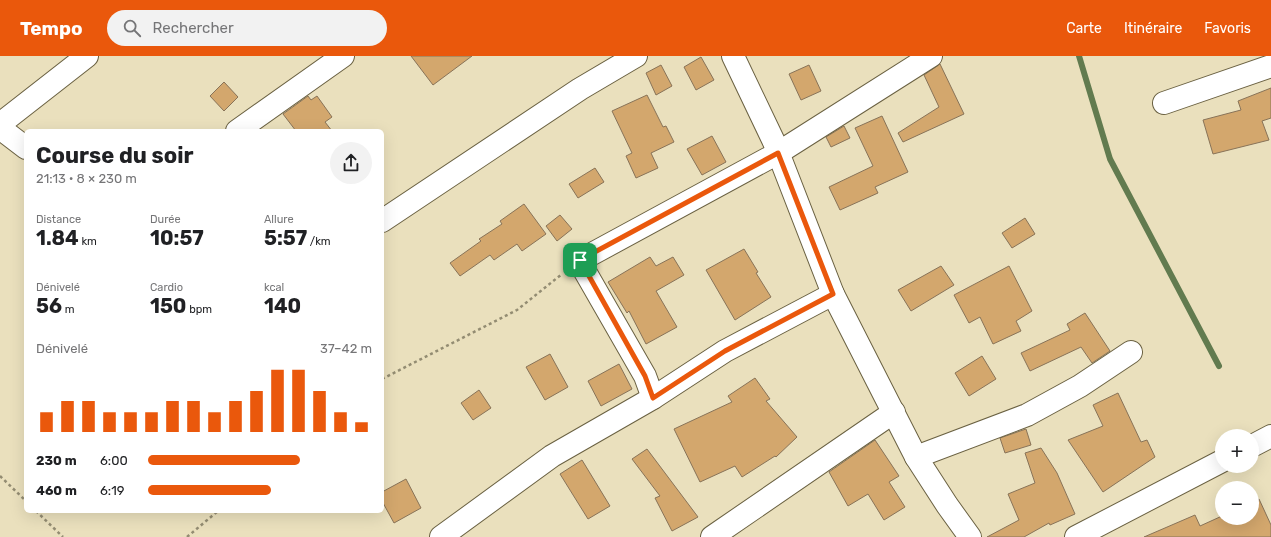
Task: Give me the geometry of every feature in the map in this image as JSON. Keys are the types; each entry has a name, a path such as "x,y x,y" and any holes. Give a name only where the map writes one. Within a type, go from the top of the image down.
{"street":[{"path":"0,124 87,56"},
{"path":"240,129 343,56"},
{"path":"384,220 580,89 636,56"},
{"path":"733,56 778,153 833,294 916,457 946,505 970,537"},
{"path":"653,398 645,376 580,260 778,153 931,56"},
{"path":"1164,103 1271,66"},
{"path":"0,128 24,146"},
{"path":"440,537 552,456 653,398 725,351 833,294"},
{"path":"916,457 1027,415 1080,386 1131,352"},
{"path":"712,537 894,412"},
{"path":"1259,442 1271,436"},
{"path":"1076,537 1215,465"}],"path":[{"path":"384,378 517,310 580,260"},
{"path":"0,476 24,499"},
{"path":"38,513 63,537"},
{"path":"187,537 216,513"}],"building":[{"path":"411,56 472,56 433,85"},
{"path":"701,57 714,80 696,90 684,67"},
{"path":"940,64 964,114 903,142 898,133 939,107 924,75"},
{"path":"661,65 672,86 656,95 646,73"},
{"path":"809,65 821,91 801,100 789,74"},
{"path":"224,82 238,97 224,111 210,96"},
{"path":"1271,88 1271,118 1262,121 1269,140 1213,154 1203,120 1241,110 1238,101"},
{"path":"647,95 663,127 666,126 674,142 651,153 658,168 636,178 626,156 632,153 612,111"},
{"path":"308,96 311,100 317,96 332,117 325,122 330,129 294,129 283,114"},
{"path":"882,116 908,172 875,187 878,193 840,210 829,187 873,166 855,128"},
{"path":"844,126 850,138 831,147 826,137"},
{"path":"712,136 726,162 702,175 687,149"},
{"path":"595,168 604,182 578,198 569,184"},
{"path":"524,204 546,234 522,251 517,244 494,260 490,255 460,276 450,263 481,241 479,239 502,224 500,221"},
{"path":"560,215 572,229 557,241 546,226"},
{"path":"1025,218 1035,234 1012,248 1002,233"},
{"path":"744,249 758,272 756,273 771,297 735,320 706,270"},
{"path":"650,257 656,266 673,257 684,275 656,291 677,327 646,344 629,311 627,313 608,282"},
{"path":"941,266 954,285 911,311 898,290"},
{"path":"1009,266 1032,311 1016,321 1021,331 993,344 980,317 969,323 954,295"},
{"path":"1085,313 1110,351 1092,363 1081,347 1030,371 1021,353 1070,330 1067,324"},
{"path":"550,354 568,387 545,400 526,367"},
{"path":"982,356 996,379 969,396 955,373"},
{"path":"619,364 632,389 601,406 588,381"},
{"path":"755,378 770,399 766,401 797,437 776,457 775,456 742,477 735,466 700,482 674,429 732,402 728,396"},
{"path":"479,390 491,408 473,420 461,403"},
{"path":"1118,393 1141,442 1147,440 1155,457 1103,492 1068,440 1103,426 1093,405"},
{"path":"1026,429 1031,445 1005,453 1000,438"},
{"path":"875,440 899,476 889,482 905,507 884,520 868,494 848,506 829,472"},
{"path":"1041,448 1057,473 1075,514 1050,525 1049,523 1024,537 987,537 1019,520 1008,494 1035,483 1025,453"},
{"path":"647,449 698,517 672,531 655,498 660,496 632,459"},
{"path":"582,460 610,506 588,519 560,474"},
{"path":"406,479 421,508 394,523 384,505 384,491"},
{"path":"1259,499 1271,525 1271,537 1144,537 1195,515 1200,526 1215,519 1215,525 1259,525"}],"waterway":[{"path":"1079,56 1110,159 1219,366"}],"route":[{"path":"778,153 833,294 725,351 653,398 645,376 580,260 654,218 778,153"}]}
